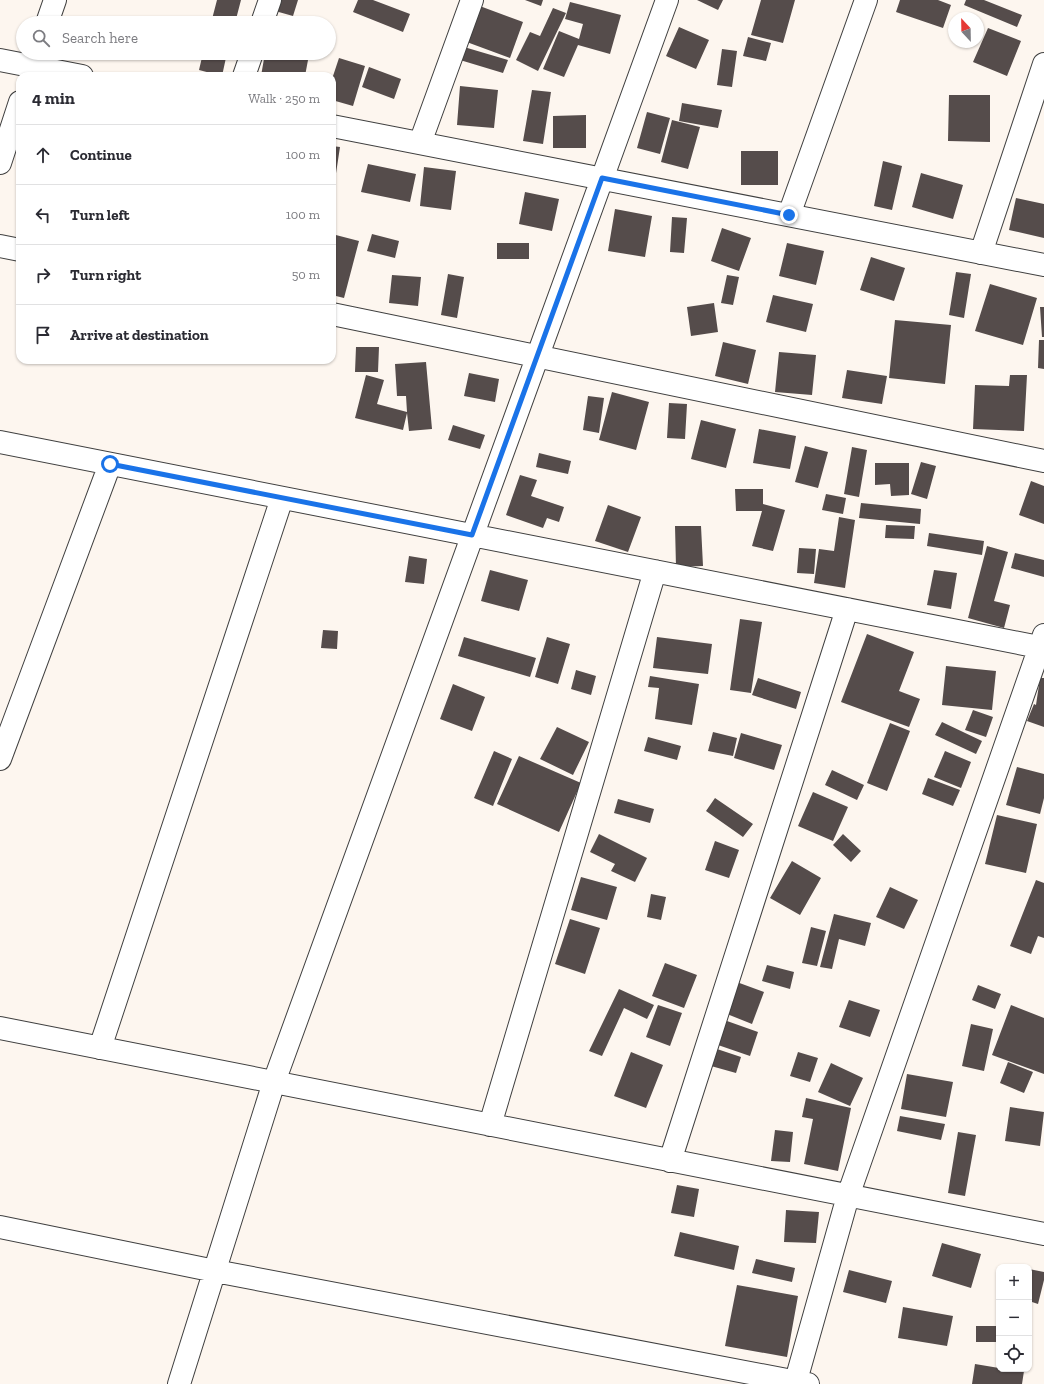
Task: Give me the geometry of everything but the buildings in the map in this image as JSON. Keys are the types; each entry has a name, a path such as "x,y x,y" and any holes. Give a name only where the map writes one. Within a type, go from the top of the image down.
{"street":[{"path":"49,16 55,0"},
{"path":"264,16 270,0"},
{"path":"420,143 472,0"},
{"path":"179,1384 274,1082 667,0"},
{"path":"789,215 866,0"},
{"path":"0,60 64,72"},
{"path":"245,72 250,60"},
{"path":"981,253 1044,64"},
{"path":"0,163 16,114"},
{"path":"336,127 1044,265"},
{"path":"0,246 16,249"},
{"path":"336,315 1044,461"},
{"path":"0,442 847,609 1042,643 848,1196 800,1383 215,1271 0,1227"},
{"path":"0,759 110,464"},
{"path":"100,1048 282,498"},
{"path":"490,1125 655,571"},
{"path":"670,1161 847,609"},
{"path":"0,1028 848,1196 1043,1229"}],"route":[{"path":"110,464 472,535 602,178 789,215"}]}
